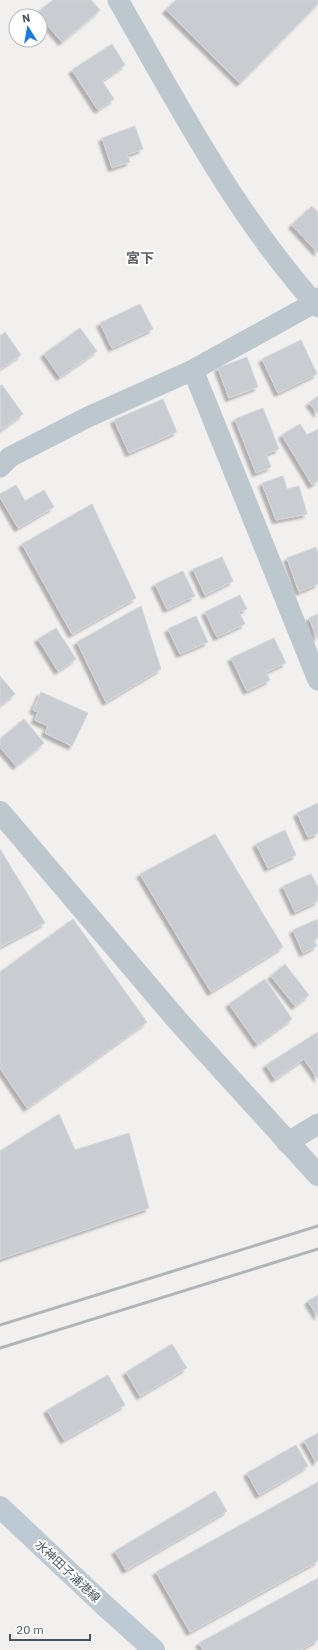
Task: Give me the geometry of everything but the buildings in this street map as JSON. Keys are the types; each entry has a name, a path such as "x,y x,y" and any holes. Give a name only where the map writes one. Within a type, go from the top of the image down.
{"main road":[{"name":"水神田子浦港線","path":"0,1507 154,1650"}],"street":[{"path":"0,467 10,457 88,417 193,370 317,303 226,187 118,0"},
{"path":"193,370 318,680"},
{"path":"0,812 178,1021 287,1143 318,1175"},
{"path":"287,1143 318,1124"}],"railway":[{"path":"0,1325 318,1226"},
{"path":"0,1348 318,1249"}],"district":[{"name":"宮下","path":"140,258"}]}
